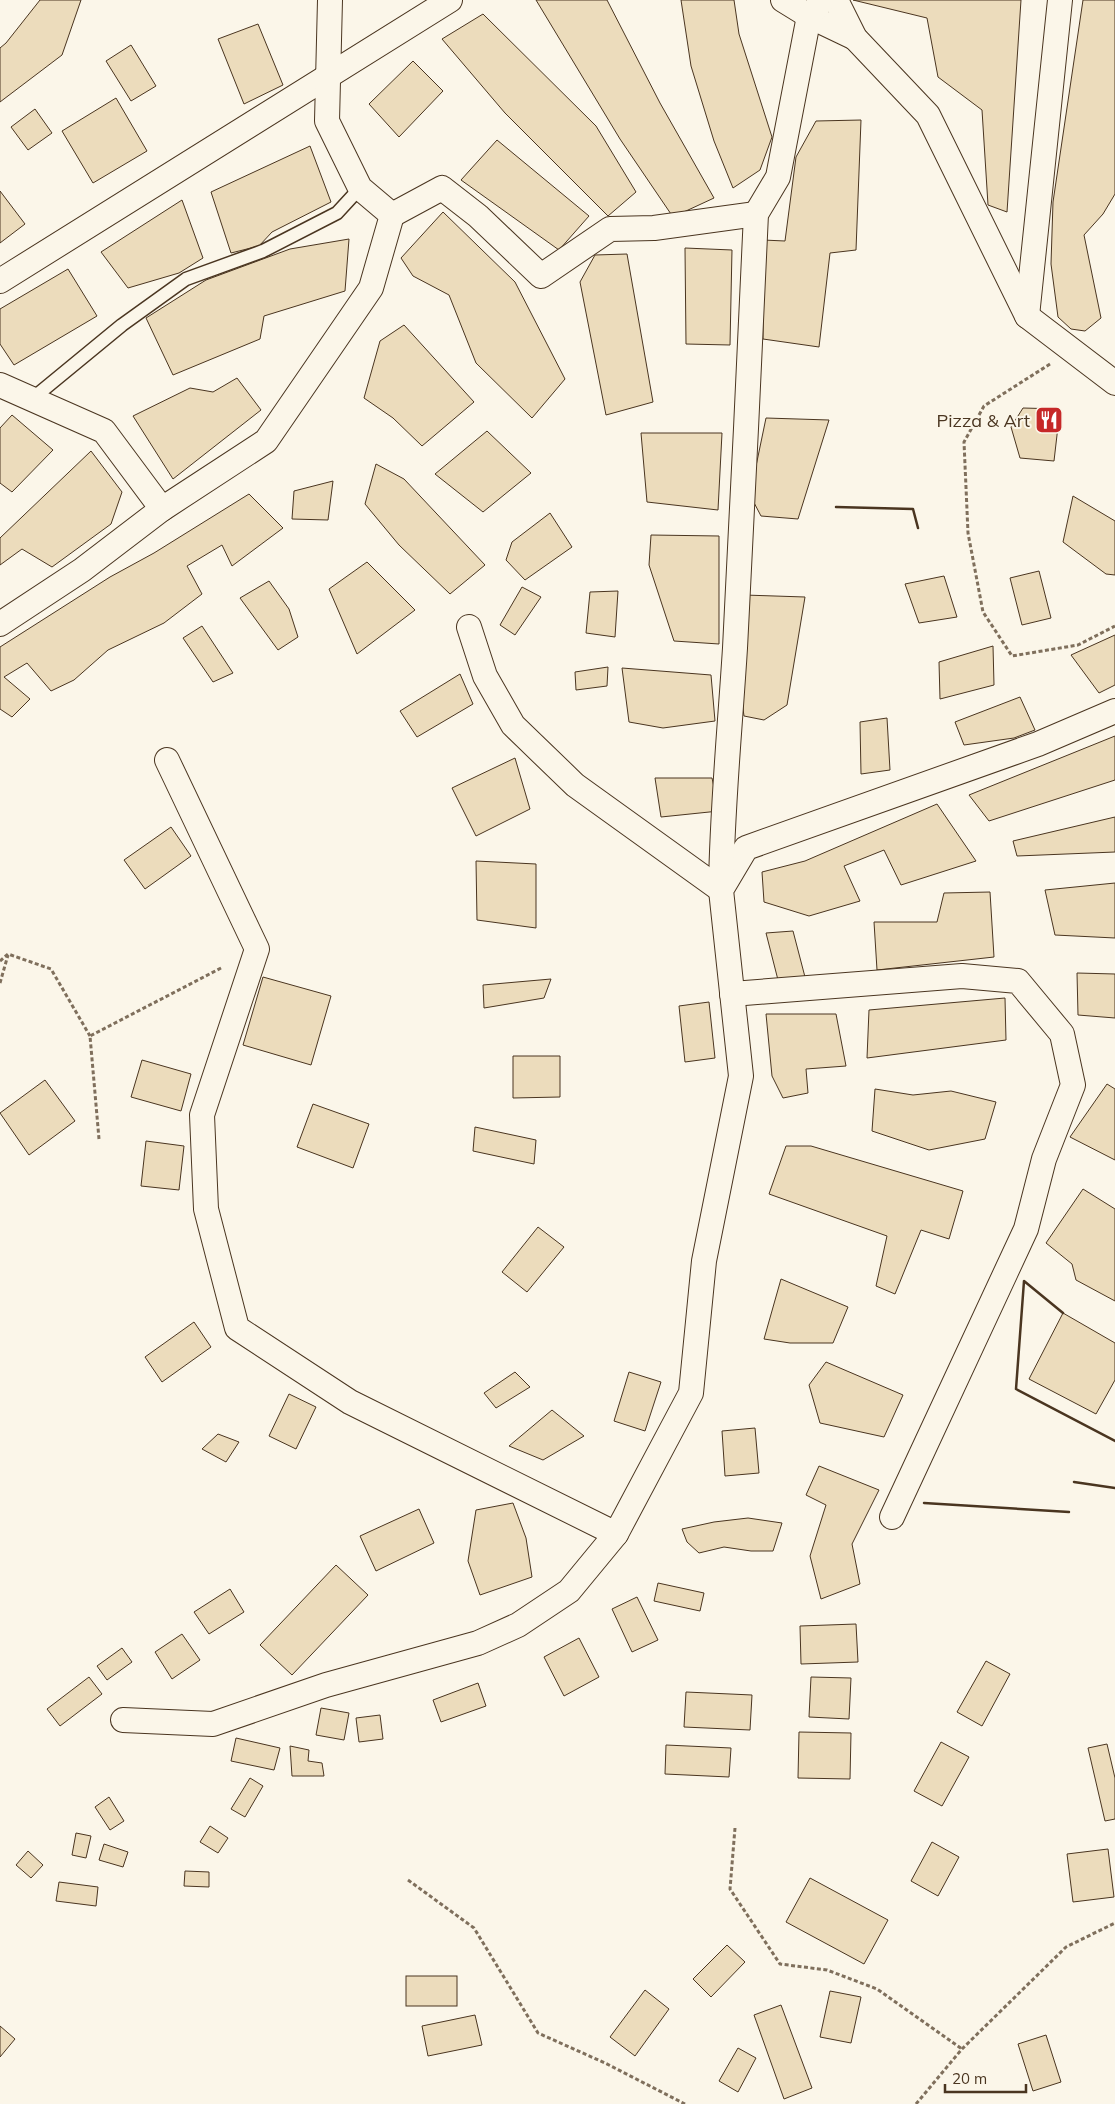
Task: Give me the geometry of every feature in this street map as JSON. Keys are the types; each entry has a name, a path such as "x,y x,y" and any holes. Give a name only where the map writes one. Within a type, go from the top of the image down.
{"street":[{"path":"330,0 327,121 360,188 392,215"},
{"path":"0,281 450,0"},
{"path":"782,0 816,8 855,38 928,115 1027,316 1115,383"},
{"path":"836,0 855,38"},
{"path":"1027,316 1060,0"},
{"path":"123,1720 213,1724 326,1685 478,1643 518,1625 569,1592 616,1534 691,1394 704,1261 742,1076 721,890 722,831 739,579 756,214 778,177 816,8"},
{"path":"0,624 82,570 162,509 266,441 371,288 392,215 442,188 478,216 541,276 610,229 654,228 756,214"},
{"path":"0,385 104,432 162,509"},
{"path":"469,627 485,676 513,725 576,785 721,890"},
{"path":"721,890 746,848 1038,744 1115,711"},
{"path":"167,760 257,950 202,1115 206,1209 237,1328 350,1402 616,1534"},
{"path":"732,994 962,976 1018,981 1062,1034 1073,1085 1044,1159 1026,1229 892,1517"}],"lane":[{"path":"32,399 122,325 186,279 263,251 337,213 360,188"}],"path":[{"path":"1072,350 984,406 964,442 968,533 983,612 1012,656 1078,645 1115,626"},
{"path":"90,1036 257,950"},
{"path":"8,954 51,969 90,1036 100,1139"},
{"path":"0,962 8,954"},
{"path":"0,983 8,954"},
{"path":"735,1828 730,1889 780,1964 827,1970 876,1989 962,2049"},
{"path":"408,1880 474,1928 538,2033 605,2063 685,2104"},
{"path":"916,2104 962,2049 1066,1947 1115,1923"}],"building":[{"path":"40,0 81,0 62,55 0,102 0,48"},
{"path":"536,0 607,0 660,103 714,198 673,217 620,139"},
{"path":"681,0 734,0 739,34 772,137 760,170 733,188 714,141 691,66"},
{"path":"853,0 1021,0 1007,212 988,205 982,110 938,77 927,18"},
{"path":"1083,0 1115,0 1115,194 1103,214 1084,235 1101,318 1085,331 1071,329 1058,317 1051,264 1053,202"},
{"path":"483,14 596,126 636,192 608,216 505,113 442,39"},
{"path":"258,24 283,85 244,104 218,39"},
{"path":"131,45 156,86 131,101 106,61"},
{"path":"413,61 443,91 399,137 369,104"},
{"path":"116,98 147,151 93,183 62,131"},
{"path":"35,109 52,133 28,150 11,127"},
{"path":"861,120 856,250 830,253 819,347 763,339 763,240 785,241 796,157 816,121"},
{"path":"497,140 589,216 559,250 461,180"},
{"path":"310,146 331,202 272,232 259,246 231,253 211,192"},
{"path":"0,191 25,224 0,243"},
{"path":"182,200 203,258 179,273 128,288 101,252"},
{"path":"443,212 515,282 565,379 532,418 476,363 449,295 413,276 401,258"},
{"path":"349,239 345,291 264,316 260,339 173,375 146,318 206,280 290,249"},
{"path":"685,248 732,250 730,345 686,344"},
{"path":"627,254 653,402 606,415 580,282 595,255"},
{"path":"68,269 97,316 14,365 0,344 0,309"},
{"path":"404,325 474,402 422,446 393,418 364,398 380,341"},
{"path":"237,378 261,410 173,479 133,416 190,388 213,392"},
{"path":"1023,408 1060,409 1054,461 1020,458 1011,427"},
{"path":"12,415 53,450 12,492 0,483 0,428"},
{"path":"766,418 829,420 798,519 761,516 750,495"},
{"path":"487,431 531,473 483,512 435,474"},
{"path":"641,433 722,433 718,510 647,502"},
{"path":"91,451 122,492 111,524 52,567 22,549 0,565 0,538"},
{"path":"376,464 404,479 485,565 450,594 399,545 365,504"},
{"path":"333,481 328,520 292,519 294,491"},
{"path":"249,494 283,528 232,566 222,545 187,566 202,594 164,623 108,650 74,680 51,691 27,663 4,677 30,699 12,717 0,709 0,647 110,577 154,553"},
{"path":"1073,496 1115,521 1115,575 1106,574 1063,542"},
{"path":"550,513 572,547 525,580 506,560 512,542"},
{"path":"651,535 719,536 719,644 674,641 649,565"},
{"path":"367,562 415,610 357,654 329,589"},
{"path":"1039,571 1051,618 1022,625 1010,578"},
{"path":"944,576 957,617 919,623 905,584"},
{"path":"269,581 289,609 298,637 278,650 240,598"},
{"path":"522,587 541,597 515,635 500,625"},
{"path":"618,591 615,637 586,633 590,592"},
{"path":"744,595 805,597 787,705 764,720 744,716 738,673"},
{"path":"202,626 233,673 213,682 183,638"},
{"path":"1115,635 1115,685 1099,693 1071,655"},
{"path":"993,646 994,685 940,699 939,662"},
{"path":"608,667 607,686 576,690 575,672"},
{"path":"622,668 711,675 715,721 663,728 629,722"},
{"path":"460,674 473,704 417,737 400,711"},
{"path":"1020,697 1035,730 1014,738 964,745 955,722"},
{"path":"887,718 890,770 861,774 860,722"},
{"path":"1115,736 1115,780 989,821 969,795"},
{"path":"515,758 530,809 476,836 452,788"},
{"path":"655,778 712,778 719,811 661,817"},
{"path":"937,804 976,861 901,885 884,850 844,866 860,901 809,916 764,902 762,872 805,861"},
{"path":"1115,817 1115,852 1017,856 1013,841"},
{"path":"171,827 191,856 145,889 124,860"},
{"path":"476,861 536,864 536,928 477,920"},
{"path":"1115,883 1115,938 1055,935 1045,890"},
{"path":"990,892 994,957 877,970 874,922 937,922 944,893"},
{"path":"793,931 805,977 778,980 766,933"},
{"path":"1077,973 1115,974 1115,1018 1078,1015"},
{"path":"263,977 331,996 311,1065 243,1045"},
{"path":"551,979 544,998 484,1008 483,985"},
{"path":"1005,998 1006,1040 867,1058 869,1010"},
{"path":"709,1002 715,1058 685,1062 679,1006"},
{"path":"766,1014 836,1014 846,1066 806,1069 808,1093 783,1098 772,1076"},
{"path":"513,1056 560,1056 560,1097 513,1098"},
{"path":"142,1060 191,1074 181,1111 131,1097"},
{"path":"45,1080 75,1121 29,1155 0,1113"},
{"path":"1107,1084 1115,1089 1115,1160 1070,1137"},
{"path":"875,1089 913,1095 951,1091 996,1102 985,1139 929,1150 872,1131"},
{"path":"313,1104 369,1124 353,1168 297,1147"},
{"path":"475,1127 536,1140 534,1164 473,1151"},
{"path":"146,1141 184,1146 179,1190 141,1186"},
{"path":"786,1146 811,1146 963,1191 949,1239 921,1230 895,1294 876,1286 887,1236 769,1194"},
{"path":"1083,1189 1115,1209 1115,1301 1076,1280 1072,1264 1046,1243"},
{"path":"538,1227 564,1247 527,1292 502,1272"},
{"path":"781,1279 848,1307 833,1343 790,1343 764,1339"},
{"path":"1063,1313 1115,1343 1115,1380 1096,1414 1029,1379"},
{"path":"194,1322 211,1347 162,1382 145,1357"},
{"path":"826,1362 903,1395 884,1437 820,1423 809,1385"},
{"path":"515,1372 530,1387 496,1408 484,1393"},
{"path":"629,1372 661,1382 645,1431 614,1421"},
{"path":"289,1394 316,1407 296,1449 269,1436"},
{"path":"552,1410 584,1436 543,1460 509,1446"},
{"path":"755,1428 759,1473 725,1476 722,1431"},
{"path":"218,1434 239,1442 226,1462 202,1449"},
{"path":"819,1466 879,1490 852,1544 860,1584 821,1599 810,1556 826,1505 806,1495"},
{"path":"513,1503 526,1538 532,1577 480,1595 468,1561 476,1510"},
{"path":"419,1509 434,1543 376,1571 360,1536"},
{"path":"748,1518 782,1523 773,1551 751,1551 724,1547 699,1553 687,1542 682,1529 714,1522"},
{"path":"336,1565 368,1595 292,1675 260,1645"},
{"path":"658,1583 704,1593 700,1611 654,1601"},
{"path":"230,1589 244,1612 209,1634 194,1612"},
{"path":"637,1597 658,1640 632,1652 612,1609"},
{"path":"856,1624 858,1662 801,1664 800,1626"},
{"path":"182,1634 200,1660 172,1679 155,1652"},
{"path":"579,1638 599,1677 564,1696 544,1657"},
{"path":"122,1648 132,1662 107,1680 97,1666"},
{"path":"986,1661 1010,1674 982,1726 957,1712"},
{"path":"89,1677 102,1694 60,1726 47,1709"},
{"path":"811,1677 851,1678 849,1719 809,1717"},
{"path":"478,1683 486,1706 441,1722 433,1700"},
{"path":"686,1692 752,1695 750,1730 684,1727"},
{"path":"321,1708 349,1713 344,1740 316,1735"},
{"path":"380,1715 383,1739 359,1742 356,1718"},
{"path":"799,1732 851,1733 850,1779 798,1778"},
{"path":"236,1738 280,1748 274,1770 231,1761"},
{"path":"941,1742 969,1757 942,1806 914,1791"},
{"path":"1107,1744 1115,1778 1115,1819 1105,1821 1088,1748"},
{"path":"666,1745 731,1748 729,1777 665,1774"},
{"path":"290,1746 309,1750 308,1761 322,1763 324,1776 292,1776"},
{"path":"250,1778 263,1786 245,1817 231,1809"},
{"path":"109,1797 124,1821 110,1830 95,1807"},
{"path":"210,1826 228,1838 218,1853 200,1842"},
{"path":"76,1833 91,1836 86,1858 72,1855"},
{"path":"932,1842 959,1857 938,1896 911,1881"},
{"path":"104,1844 128,1852 123,1867 99,1860"},
{"path":"1108,1849 1114,1897 1073,1902 1067,1854"},
{"path":"28,1851 43,1865 31,1878 16,1865"},
{"path":"185,1871 209,1872 209,1887 184,1886"},
{"path":"810,1878 888,1920 864,1964 786,1922"},
{"path":"59,1882 98,1887 96,1906 56,1901"},
{"path":"727,1945 745,1962 711,1997 693,1979"},
{"path":"406,1976 457,1976 457,2006 406,2006"},
{"path":"645,1990 669,2009 635,2056 610,2037"},
{"path":"830,1991 861,1997 851,2043 820,2037"},
{"path":"781,2005 812,2088 784,2099 754,2015"},
{"path":"475,2015 482,2045 428,2056 422,2026"},
{"path":"0,2026 15,2039 0,2057"},
{"path":"1046,2035 1061,2082 1033,2091 1018,2044"},
{"path":"738,2048 756,2058 738,2092 719,2081"}],"wall":[{"path":"836,507 913,509 918,528"},
{"path":"1063,1313 1024,1281 1016,1389 1115,1441"},
{"path":"1074,1482 1115,1488"},
{"path":"924,1503 1069,1512"}],"place":[{"name":"Pizza & Art","path":"1049,420"}]}
